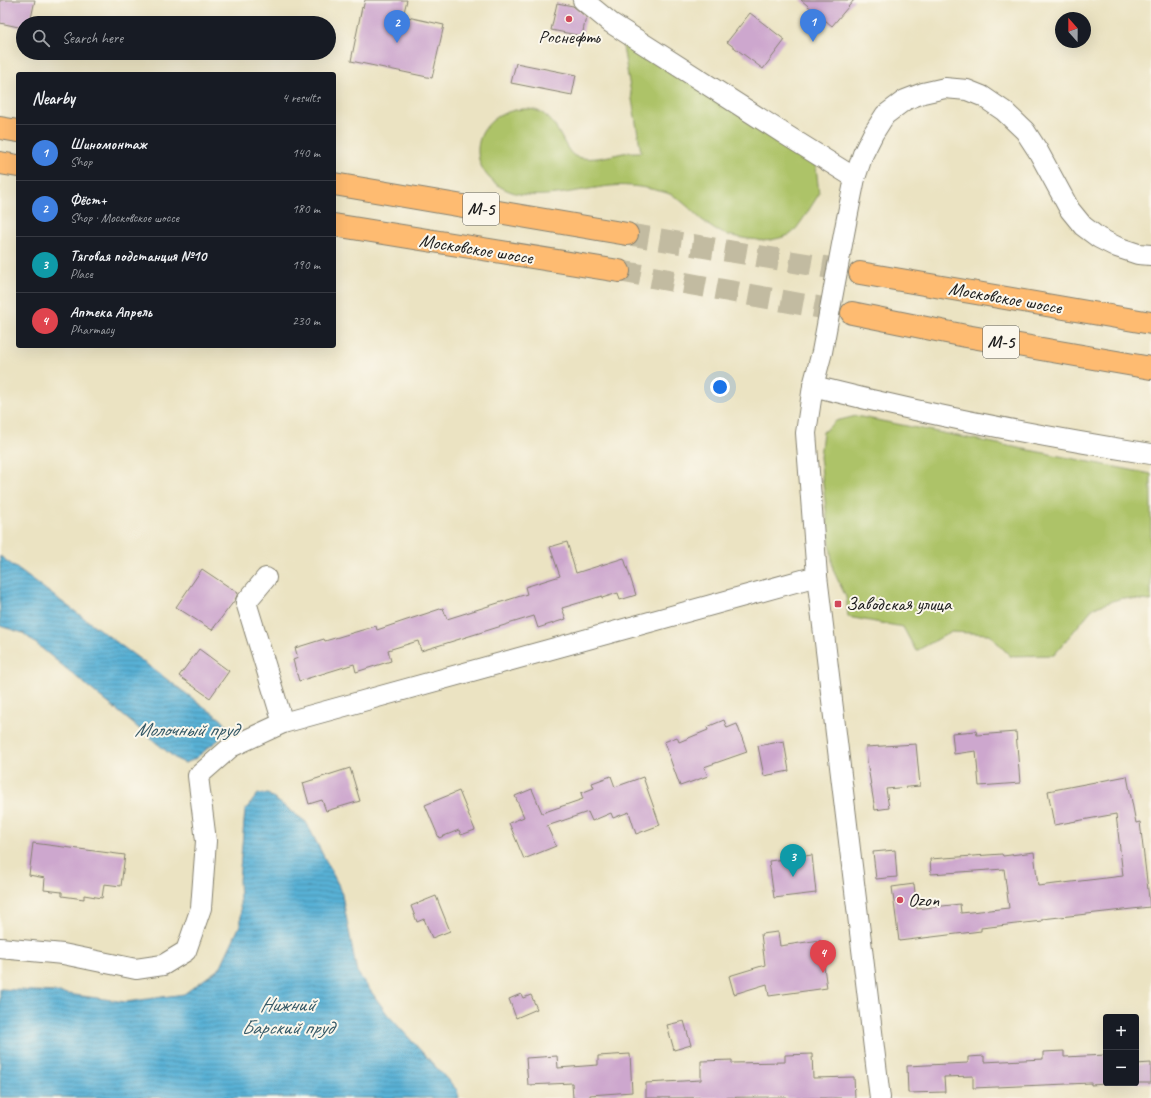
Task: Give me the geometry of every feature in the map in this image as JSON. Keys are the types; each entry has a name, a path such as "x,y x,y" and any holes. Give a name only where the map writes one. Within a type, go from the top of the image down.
{"highway":[{"path":"0,128 16,131"},
{"path":"0,163 16,166"},
{"name":"Московское шоссе","path":"336,184 627,234"},
{"name":"Московское шоссе","path":"336,225 619,272"},
{"name":"Московское шоссе","path":"860,273 1151,323"},
{"name":"М-5","path":"852,313 966,336 1151,368"}],"street":[{"path":"583,0 611,22 855,178"},
{"path":"880,1098 817,576 806,433 813,386 822,352 855,178 863,154 885,115 905,100 922,93 945,88 967,90 982,96 1004,111 1025,131 1038,151 1070,210 1083,226 1099,238 1116,247 1138,254 1151,255"},
{"path":"813,386 884,404 1099,446 1151,454"},
{"path":"0,948 63,954 136,969 163,965 186,951 201,908 206,841 198,776 231,747 282,723 817,576"},
{"path":"266,578 246,602 282,723"}],"green space":[{"path":"621,35 816,166 819,194 801,222 791,234 765,241 724,234 715,230 673,195 639,187 617,186 559,194 532,195 509,191 493,182 483,170 479,157 479,144 483,131 493,120 506,113 524,109 539,111 549,119 558,130 569,150 577,157 594,158 641,152"},
{"path":"856,416 1151,474 1151,601 1122,598 1093,608 1054,655 1010,656 989,634 951,632 916,651 903,627 848,617 846,597 833,570 820,457 823,432 836,421"}],"water":[{"name":"Молочный пруд","path":"0,556 222,720 226,726 226,734 193,760 185,763 176,759 23,633 0,626"},
{"name":"Нижний Барский пруд","path":"258,794 268,794 306,822 341,890 357,972 388,1015 457,1090 459,1098 0,1097 0,989 53,992 126,1002 184,994 220,968 241,923 239,880 245,810"}],"building":[{"path":"0,0 35,0 32,16 16,16 16,26 0,23"},
{"path":"365,0 407,0 403,16 444,25 432,78 351,61 362,7 363,8"},
{"path":"801,0 854,0 832,26"},
{"name":"Роснефть","path":"557,3 573,6 586,17 582,36 551,30"},
{"path":"750,13 785,40 763,69 727,42"},
{"path":"516,63 576,75 572,95 511,83"},
{"path":"567,542 576,573 624,558 636,595 620,600 618,593 602,598 602,596 562,608 566,619 538,628 534,616 421,651 418,641 388,650 391,661 356,672 354,664 299,681 293,660 298,658 295,648 376,626 377,630 443,608 447,619 527,594 525,587 560,576 550,547"},
{"path":"202,569 238,593 235,600 212,630 176,607"},
{"path":"199,649 229,671 210,698 179,676"},
{"path":"724,720 727,728 737,724 747,752 704,767 708,776 680,786 664,742 677,737 679,742 708,730 707,727"},
{"path":"976,731 977,735 1016,732 1020,783 979,786 976,751 954,754 952,733"},
{"path":"784,741 789,771 764,776 758,746"},
{"path":"916,744 920,786 886,789 889,808 875,810 866,747"},
{"path":"350,768 360,801 326,811 322,800 309,804 303,783"},
{"path":"611,776 615,787 643,777 660,825 636,834 629,812 613,818 611,813 592,821 588,812 547,826 556,846 524,859 509,823 524,817 515,796 532,789 542,813 583,799 581,793 594,788 592,783"},
{"path":"1127,776 1136,823 1140,822 1150,907 1042,919 1042,921 981,928 981,931 899,941 892,887 914,884 917,909 960,904 961,913 1009,908 1004,869 931,874 930,859 1002,854 1003,856 1034,852 1038,886 1123,876 1116,814 1054,825 1048,791"},
{"path":"459,791 475,830 461,835 459,830 439,838 425,805"},
{"path":"33,843 125,855 121,886 104,884 102,898 84,895 84,899 62,896 62,892 44,890 45,878 29,875"},
{"path":"895,850 897,877 876,879 873,852"},
{"path":"812,855 816,893 774,898 769,861"},
{"path":"436,896 450,931 432,938 424,919 417,922 411,906"},
{"path":"778,932 780,946 820,940 827,988 769,996 767,984 734,994 729,976 765,965 761,934"},
{"path":"521,994 523,998 531,995 537,1009 516,1018 509,999"},
{"path":"684,1021 691,1045 674,1050 667,1025"},
{"path":"1064,1051 1064,1057 1103,1055 1103,1084 1091,1085 1091,1083 973,1088 973,1076 944,1077 945,1092 908,1093 907,1066 968,1063 968,1057 984,1056 984,1062 1043,1059 1043,1052"},
{"path":"630,1054 632,1092 590,1095 590,1098 573,1098 572,1083 528,1085 526,1058 557,1056 558,1068 598,1065 598,1056"},
{"path":"812,1054 813,1078 854,1077 855,1098 646,1098 646,1083 701,1080 701,1061 732,1060 732,1063 785,1062 785,1055"},
{"path":"1151,1063 1151,1083 1139,1083 1139,1064"}],"tunnel":[{"path":"627,234 860,273"},
{"path":"619,271 850,313"}],"place":[{"name":"Роснефть","path":"569,19"},
{"name":"Шиномонтаж","path":"813,42"},
{"name":"Фёст+","path":"397,43"},
{"name":"Заводская улица","path":"838,604"},
{"name":"Тяговая подстанция №10","path":"793,877"},
{"name":"Ozon","path":"900,900"},
{"name":"Аптека Апрель","path":"823,973"}]}
